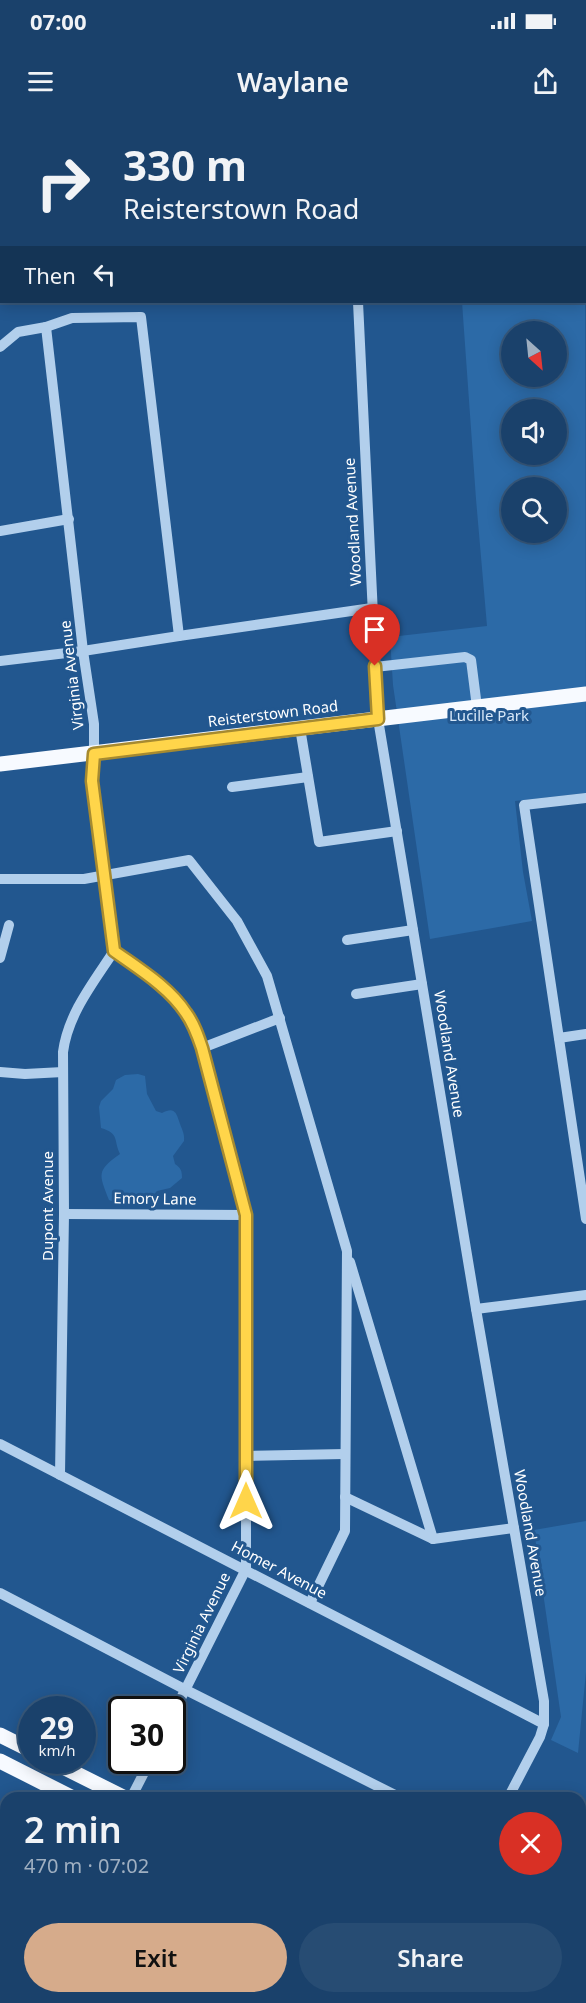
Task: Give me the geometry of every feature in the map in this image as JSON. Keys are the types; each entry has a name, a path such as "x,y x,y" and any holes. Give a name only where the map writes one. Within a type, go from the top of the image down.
{"main road":[{"name":"Reisterstown Road","path":"0,764 586,694"},
{"path":"0,1735 18,1744"},
{"path":"0,1761 61,1792"},
{"path":"77,1774 113,1792"}],"street":[{"name":"Woodland Avenue","path":"358,303 378,719 476,1310 544,1701 544,1724 540,1737 511,1792"},
{"path":"0,347 18,332 46,327 72,318 141,317 179,636"},
{"name":"Virginia Avenue","path":"46,327 83,651 94,724 92,781 114,951 175,999 194,1027 202,1048 246,1215 246,1569 183,1696"},
{"path":"0,531 69,519"},
{"path":"0,661 83,651 372,608"},
{"path":"375,666 465,657 471,660 477,707"},
{"path":"300,729 319,842 397,831"},
{"path":"232,787 308,777"},
{"path":"586,798 524,805 586,1219"},
{"path":"0,879 84,879 189,860 237,921 267,976 433,1539"},
{"path":"0,958 9,925"},
{"path":"347,940 413,930"},
{"name":"Dupont Avenue","path":"60,1475 65,1038 81,1002 114,951"},
{"path":"356,994 422,984"},
{"path":"202,1048 280,1018"},
{"path":"559,1038 586,1034"},
{"path":"0,1072 33,1074 63,1072"},
{"name":"Emory Lane","path":"64,1214 246,1215"},
{"path":"310,1603 345,1531 347,1251"},
{"path":"476,1310 586,1295"},
{"name":"Homer Avenue","path":"0,1444 544,1724"},
{"path":"246,1456 345,1454"},
{"path":"345,1497 433,1539 514,1528"},
{"path":"0,1593 389,1792"},
{"path":"134,1792 143,1774"}],"green space":[{"name":"Lucille Park","path":"462,303 585,303 586,793 515,801 523,872 532,921 430,939 393,685 390,637 487,626"},
{"path":"125,1075 145,1076 147,1094 156,1111 162,1113 171,1110 178,1118 184,1141 173,1156 175,1164 181,1170 182,1178 170,1188 157,1191 146,1203 130,1205 109,1200 103,1184 103,1169 120,1154 114,1135 101,1128 99,1107 101,1101 113,1089 116,1080"},
{"path":"586,1521 586,1672 578,1753 551,1740 561,1717 534,1530"}],"route":[{"path":"246,1501 246,1215 202,1048 194,1027 186,1012 175,999 114,951 92,781 94,754 378,719 375,666"}]}
